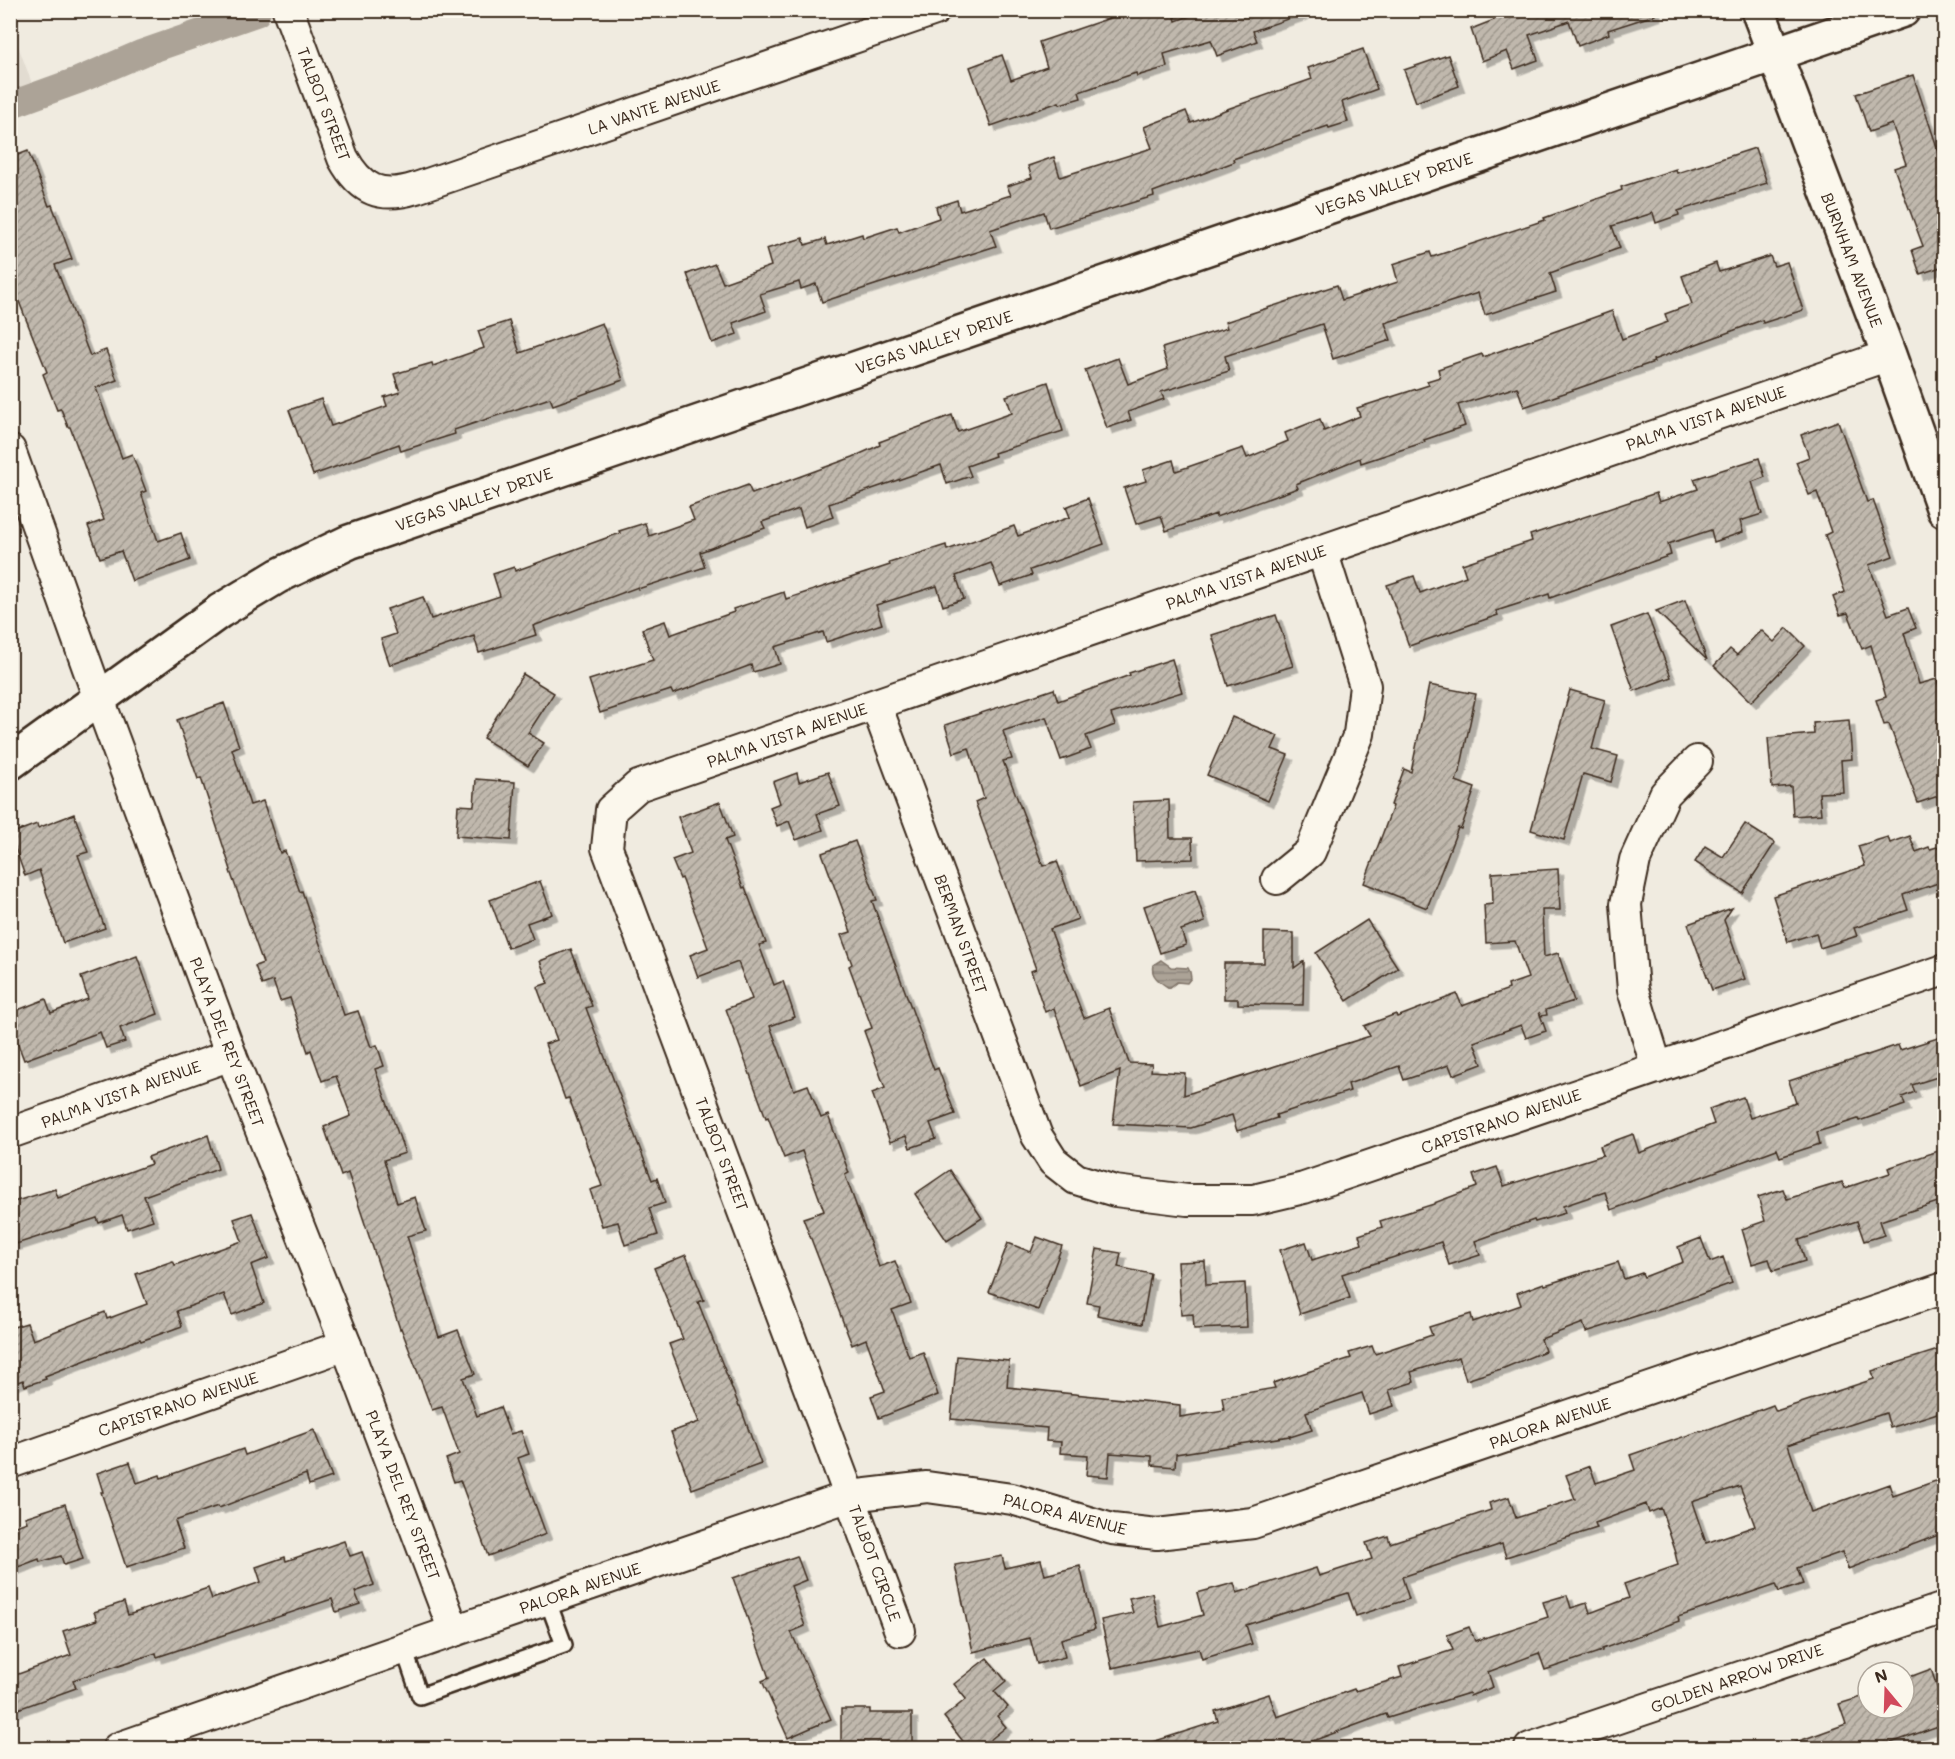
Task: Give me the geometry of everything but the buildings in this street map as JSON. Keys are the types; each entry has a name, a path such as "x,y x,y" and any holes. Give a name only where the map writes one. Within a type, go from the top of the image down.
{"street":[{"name":"TALBOT STREET","path":"288,10 343,158 355,177 372,190"},
{"name":"LA VANTE AVENUE","path":"372,190 394,193 416,188 935,10"},
{"name":"BURNHAM AVENUE","path":"1758,10 1889,355 1944,510"},
{"name":"VEGAS VALLEY DRIVE","path":"10,763 230,605 278,576 349,542 1903,10"},
{"name":"PALMA VISTA AVENUE","path":"611,810 638,786 1889,355"},
{"name":"PLAYA DEL REY STREET","path":"13,461 231,1054 454,1631"},
{"path":"1277,879 1310,852 1359,734 1365,686 1322,551"},
{"name":"BERMAN STREET","path":"876,705 1037,1136 1053,1161"},
{"path":"1657,1068 1633,990 1626,904 1635,861 1665,794 1697,761"},
{"name":"TALBOT STREET","path":"611,810 607,848 850,1496"},
{"name":"CAPISTRANO AVENUE","path":"1053,1161 1076,1179 1115,1191 1187,1200 1254,1200 1304,1188 1944,970"},
{"name":"PALMA VISTA AVENUE","path":"10,1133 231,1054"},
{"name":"PALORA AVENUE","path":"118,1749 404,1648 850,1496 927,1487 1012,1499 1112,1529 1157,1534 1253,1523 1944,1288"},
{"name":"CAPISTRANO AVENUE","path":"10,1463 345,1345"},
{"name":"TALBOT CIRCLE","path":"850,1496 900,1630"},
{"name":"GOLDEN ARROW DRIVE","path":"1530,1749 1944,1608"}],"lane":[{"path":"404,1648 420,1696 564,1645 547,1599"}],"shaded area":[{"path":"11,27 33,86 10,95"},
{"path":"1161,960 1171,967 1188,968 1191,978 1187,983 1177,982 1169,988 1157,978 1152,969 1153,965"}],"waterway":[{"path":"10,105 79,80 142,53 257,13"}]}
